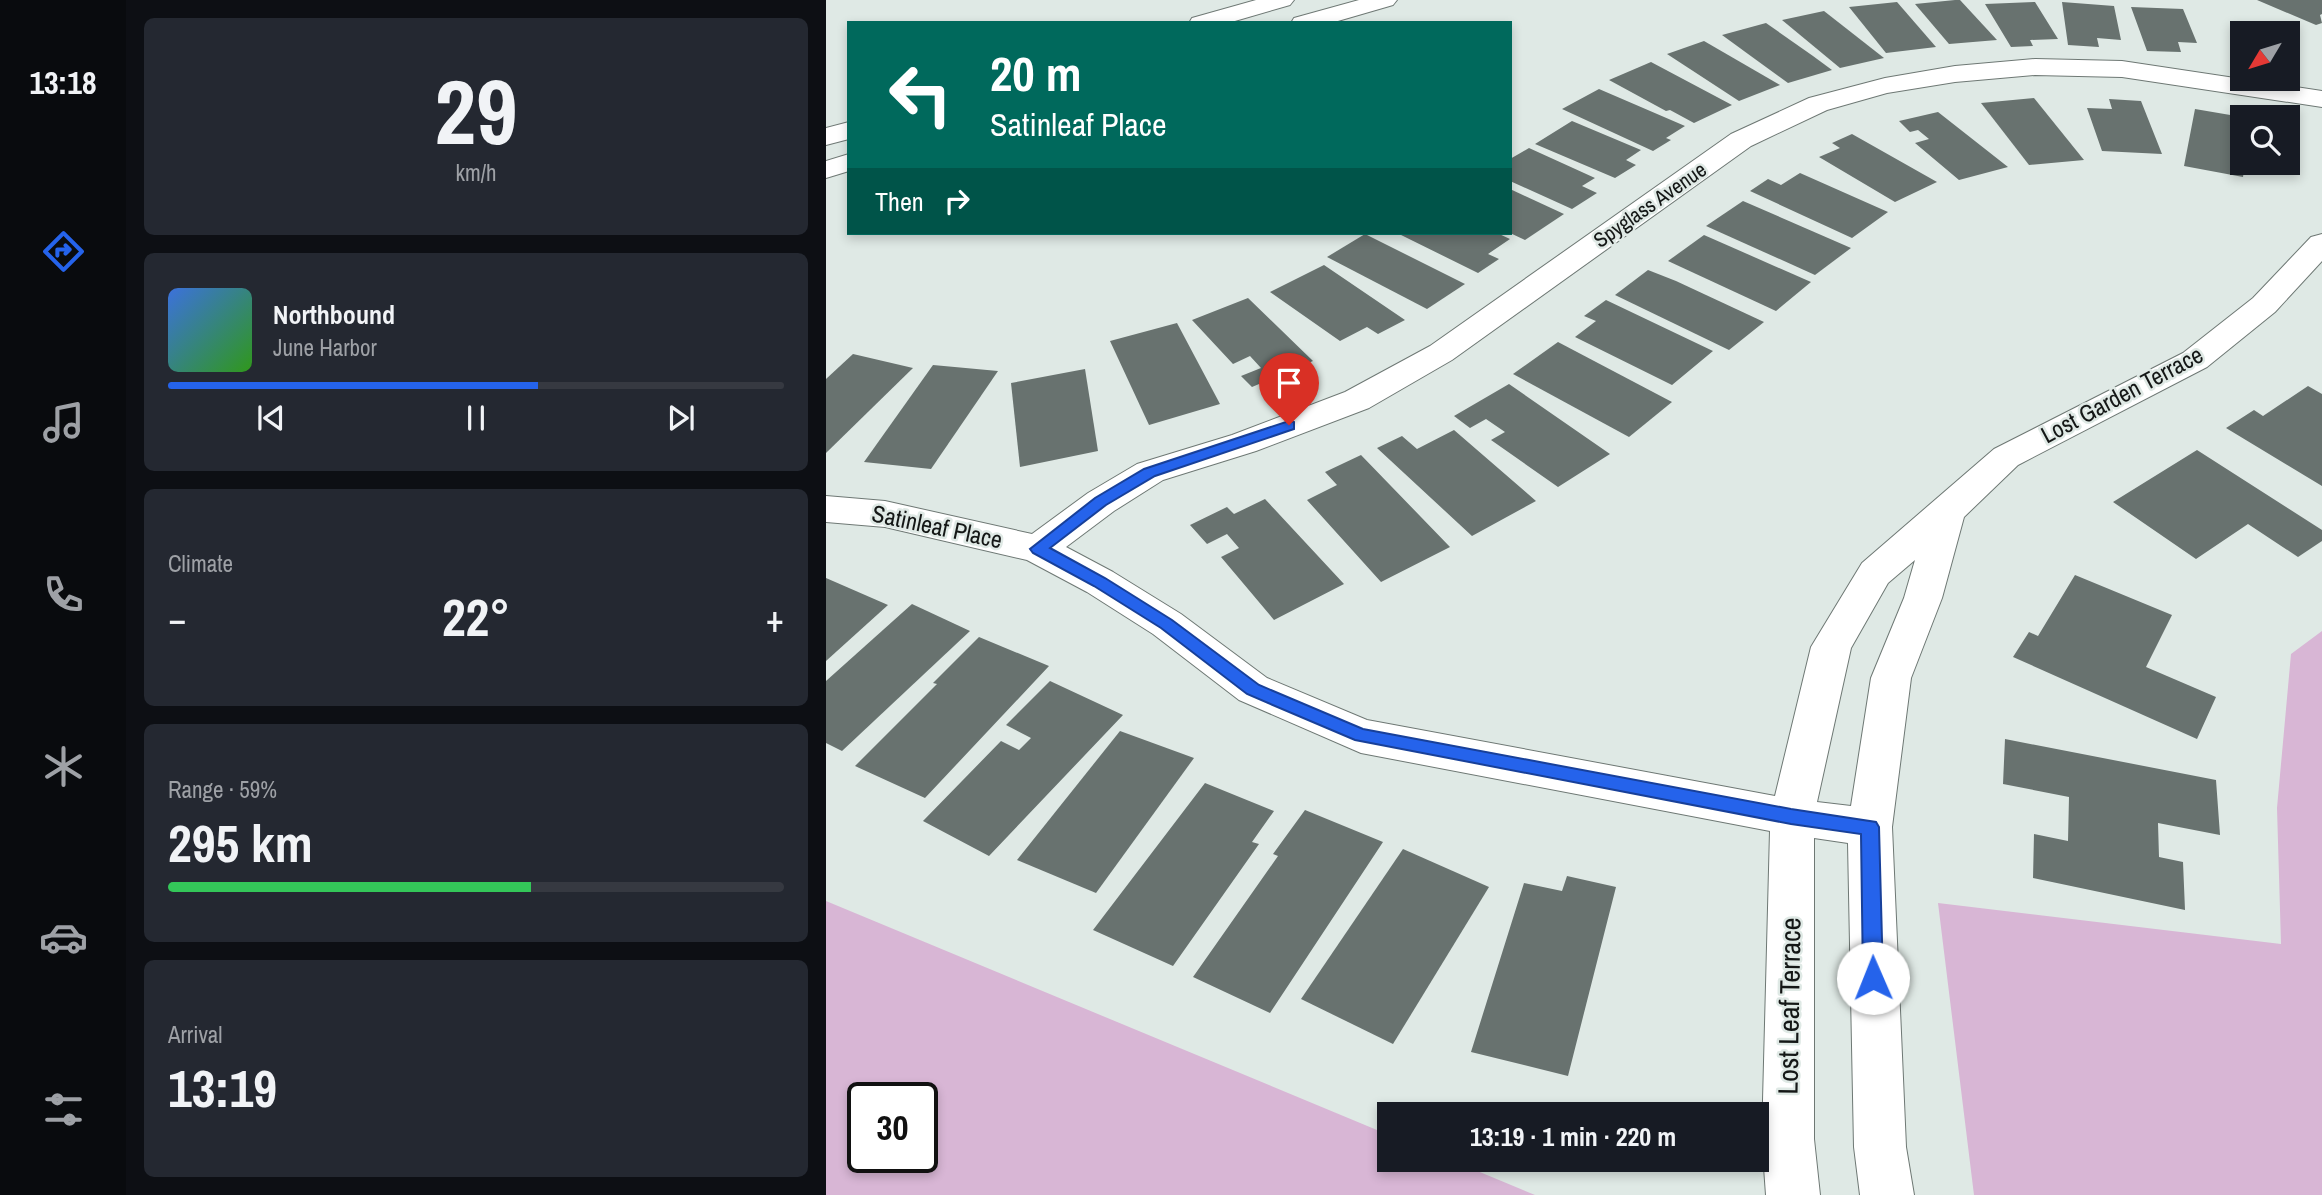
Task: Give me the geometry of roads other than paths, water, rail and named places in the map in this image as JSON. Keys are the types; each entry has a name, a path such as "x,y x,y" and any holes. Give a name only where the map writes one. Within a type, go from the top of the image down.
{"street":[{"path":"1208,21 1282,0"},
{"path":"1310,21 1385,0"},
{"name":"Spyglass Avenue","path":"1038,549 1101,502 1150,472 1244,443 1357,400 1441,352 1741,140 1818,104 1885,86 1955,74 2035,67 2122,69 2322,99"},
{"path":"826,137 847,131"},
{"path":"826,170 847,163"},
{"name":"Lost Garden Terrace","path":"1791,817 1831,647 1875,573 2006,457 2195,360 2264,306 2322,243"},
{"name":"Satinleaf Place","path":"826,509 885,514 1038,549 1100,582 1167,624 1253,689 1361,736 1791,817 1870,827"},
{"path":"1887,1195 1880,1147 1870,827 1891,678 1923,598 1947,512"},
{"name":"Lost Leaf Terrace","path":"1791,817 1788,1139 1793,1195"}]}
